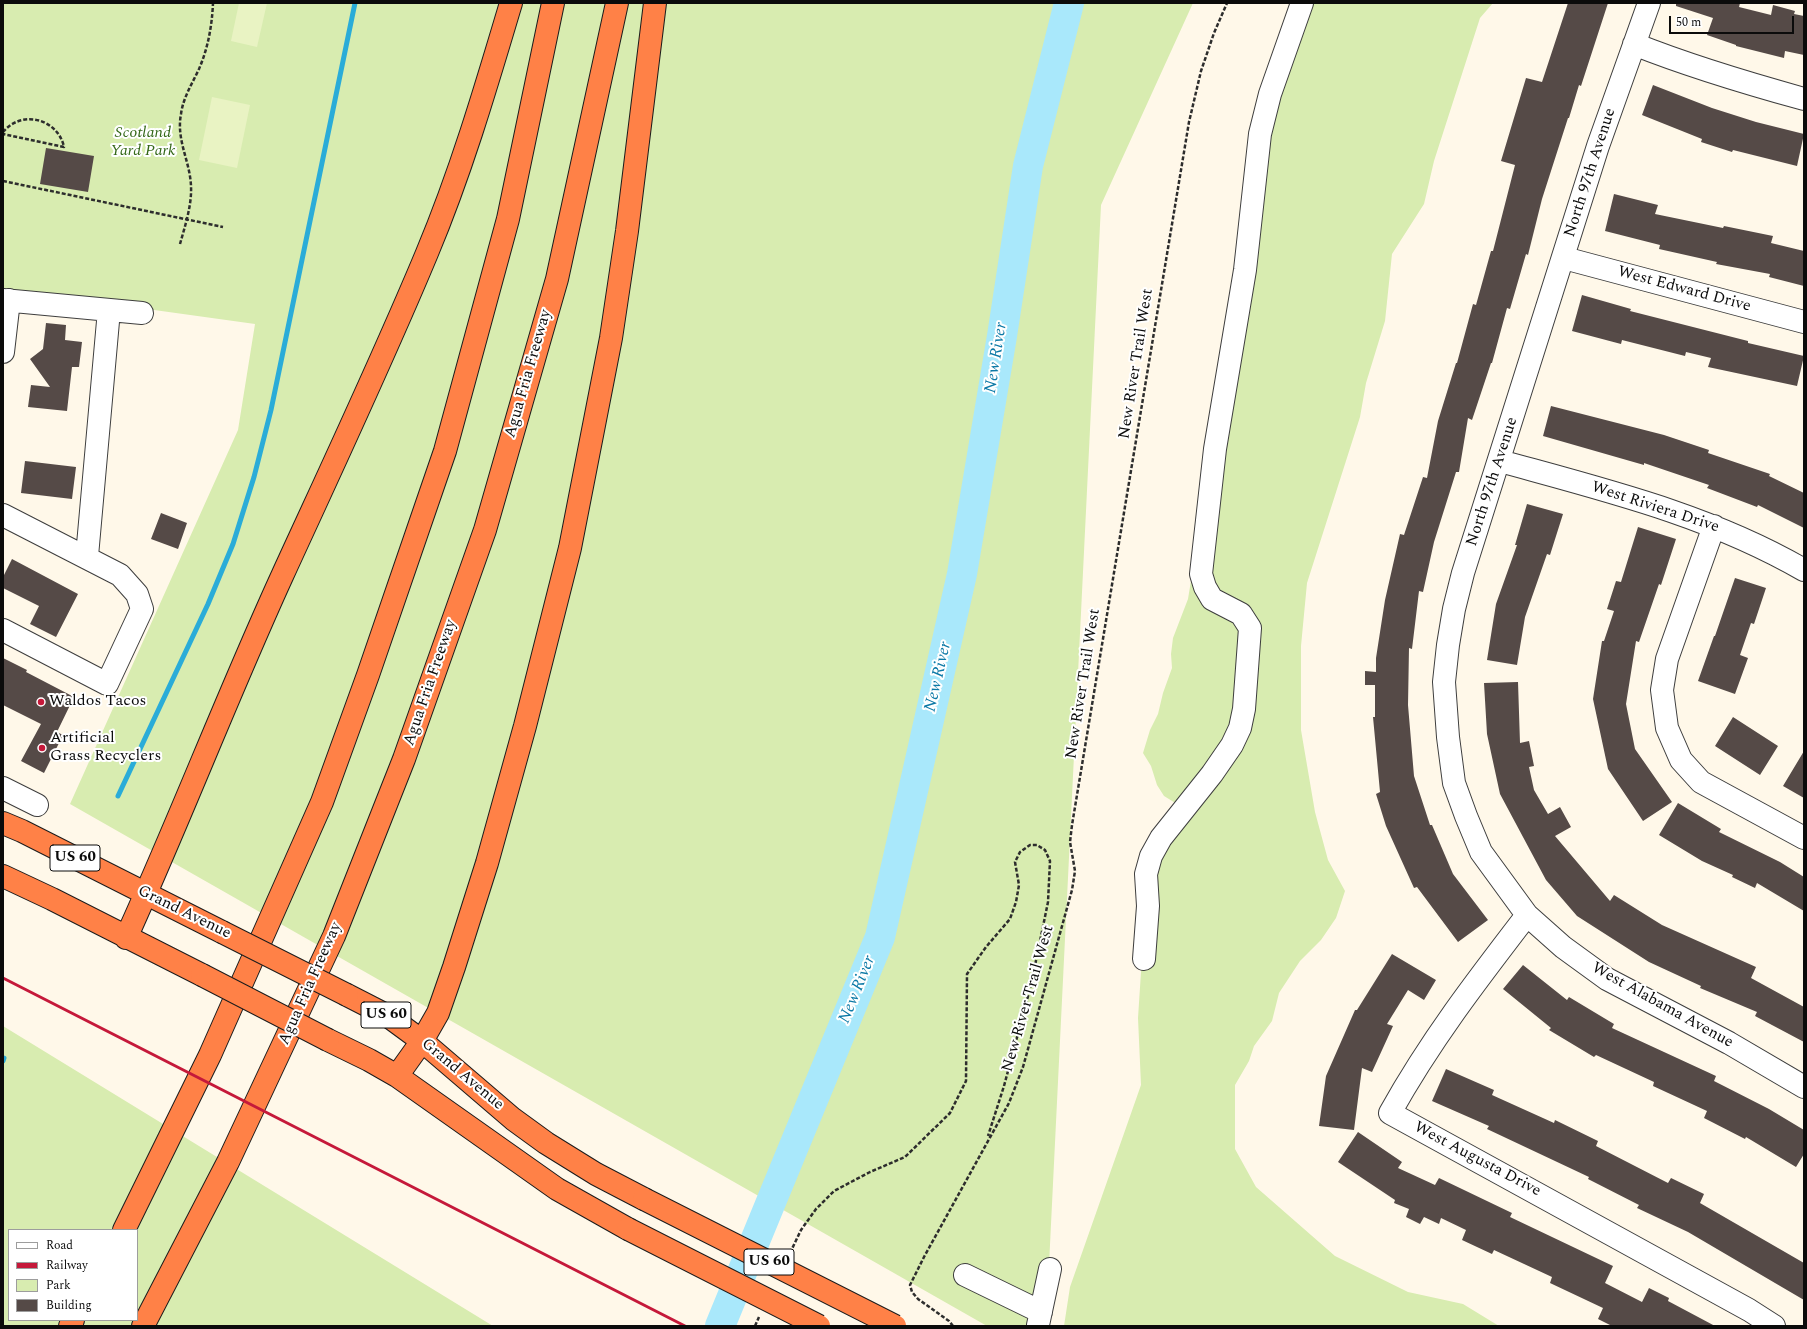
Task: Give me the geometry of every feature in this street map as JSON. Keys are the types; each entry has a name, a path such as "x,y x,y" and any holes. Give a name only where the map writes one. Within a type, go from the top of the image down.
{"highway":[{"path":"126,938 283,573 350,430 427,253 455,181 487,86 512,3"},
{"path":"124,1229 210,1055 322,802 368,675 445,451 508,219 553,3"},
{"name":"Agua Fria Freeway","path":"142,1326 228,1162 334,936 404,759 485,530 557,279 617,3"},
{"path":"397,1076 422,1041 438,1013 454,967 487,863 526,726 570,548 611,338 627,231 655,3"},
{"name":"Grand Avenue","path":"3,823 22,831 388,1016 422,1041 530,1132 596,1174 895,1326"},
{"name":"US 60","path":"3,876 52,899 126,938 157,951 369,1060 397,1076 556,1189 628,1229 819,1326"}],"street":[{"path":"1144,959 1148,906 1146,874 1151,856 1161,838 1212,774 1232,745 1240,728 1244,708 1251,642 1250,628 1241,614 1212,599 1205,587 1201,574 1215,450 1245,270 1260,134 1270,94 1302,3"},
{"name":"North 97th Avenue","path":"1527,915 1481,852 1454,783 1448,737 1444,682 1448,645 1454,609 1469,554 1500,461 1598,146 1649,3"},
{"path":"1634,44 1727,78 1804,99"},
{"name":"West Edward Drive","path":"1564,258 1804,322"},
{"path":"3,352 6,300 142,313"},
{"path":"87,556 109,310"},
{"name":"West Riviera Drive","path":"1500,461 1637,498 1714,526 1773,552 1804,570"},
{"path":"3,515 87,556 120,575 137,594 142,609 107,684 3,630"},
{"path":"1714,526 1667,659 1662,690 1667,728 1681,760 1701,782 1804,838"},
{"path":"3,788 37,805"},
{"name":"West Alabama Avenue","path":"1527,915 1563,947 1607,979 1729,1043 1804,1086"},
{"name":"West Augusta Drive","path":"1527,915 1443,1025 1414,1070 1390,1113 1749,1310 1774,1326"},
{"path":"965,1275 1039,1319 1050,1269"}],"path":[{"path":"180,244 191,188 180,138 180,116 185,98 205,51 212,24 213,3"},
{"name":"New River Trail West","path":"953,1326 949,1321 918,1299 912,1292 910,1285 986,1142 1009,1103 1023,1067 1072,890 1075,871 1070,842 1072,825 1189,122 1201,70 1214,33 1227,3"},
{"path":"29,119 43,121 55,128 63,140 64,147 3,133 11,124 23,120 29,119"},
{"path":"3,186 3,181 223,227"},
{"path":"834,1191 870,1172 905,1157 950,1113 966,1081 967,974 986,947 1010,919 1016,902 1019,885 1015,862 1020,852 1030,845 1038,844 1045,850 1050,861 1048,902 1029,992 1004,1086 986,1142"}],"green space":[{"name":"Scotland Yard Park","path":"3,3 1193,3 1101,205 1046,1326 987,1326 70,804 238,430 255,324 3,289"},
{"path":"239,3 267,3 257,47 231,41"},
{"path":"1306,3 1493,3 1480,18 1434,161 1424,204 1392,254 1385,321 1366,383 1360,417 1307,583 1301,646 1301,730 1315,812 1328,860 1345,891 1336,918 1321,940 1300,961 1279,993 1272,1021 1254,1046 1249,1061 1235,1085 1235,1149 1256,1187 1335,1256 1408,1292 1463,1304 1499,1326 1064,1326 1070,1287 1141,1085 1138,1018 1147,880 1177,804 1164,796 1157,785 1151,766 1143,753 1150,730 1158,714 1163,693 1172,668 1171,654 1173,638 1188,599 1261,148"},
{"path":"212,97 250,105 237,168 199,160"},
{"path":"3,1026 493,1326 3,1326"}],"building":[{"path":"1568,3 1608,3 1581,86 1579,85 1568,118 1542,199 1528,255 1526,254 1510,309 1507,308 1492,363 1472,420 1468,418 1459,472 1456,472 1434,542 1423,592 1419,591 1412,649 1409,648 1408,705 1414,776 1430,825 1432,825 1453,874 1488,920 1458,942 1417,887 1414,888 1386,826 1376,794 1380,792 1373,717 1375,717 1375,685 1365,685 1365,671 1376,672 1376,658 1385,600 1400,534 1404,535 1423,477 1427,478 1438,421 1457,363 1473,304 1476,305 1491,251 1493,251 1515,165 1501,161 1526,78 1542,82"},
{"path":"1676,3 1740,3 1739,7 1771,15 1773,5 1795,11 1794,14 1804,16 1804,55 1785,51 1784,58 1736,46 1707,35 1713,18 1676,6"},
{"path":"1653,85 1712,108 1756,122 1804,134 1797,166 1733,150 1732,152 1701,142 1702,139 1642,115"},
{"path":"46,148 94,156 88,192 40,184"},
{"path":"1614,194 1658,205 1655,214 1723,228 1724,226 1773,236 1771,243 1804,251 1804,286 1769,277 1770,274 1716,264 1717,262 1659,249 1660,245 1605,231"},
{"path":"1582,295 1631,309 1630,311 1748,341 1748,343 1804,356 1797,386 1708,367 1711,358 1686,352 1685,356 1622,340 1621,344 1572,331"},
{"path":"46,323 66,325 65,340 82,342 79,367 72,367 67,411 28,407 31,385 50,387 30,359 43,349"},
{"path":"1551,406 1664,435 1709,450 1708,453 1770,474 1769,476 1804,493 1804,528 1758,505 1757,507 1707,488 1709,485 1644,463 1644,465 1543,436"},
{"path":"25,461 76,467 72,499 21,493"},
{"path":"1527,504 1563,514 1550,555 1547,554 1525,617 1517,665 1487,660 1496,604 1517,545 1515,545"},
{"path":"161,513 187,523 178,549 151,539"},
{"path":"1638,527 1676,539 1661,585 1659,584 1639,642 1636,641 1626,704 1635,749 1672,802 1643,821 1608,769 1593,699 1602,641 1604,641 1614,611 1607,609 1616,581 1621,582"},
{"path":"12,559 78,594 56,637 30,624 39,606 3,588 3,577"},
{"path":"1735,578 1766,588 1754,624 1751,623 1740,655 1748,658 1735,694 1698,681"},
{"path":"3,658 74,697 57,732 63,735 44,773 21,761 41,724 3,705"},
{"path":"1518,682 1520,743 1529,741 1534,766 1529,767 1534,790 1548,814 1560,807 1571,827 1555,836 1610,901 1614,895 1662,925 1756,967 1751,978 1804,1007 1804,1042 1755,1016 1757,1012 1700,988 1701,986 1649,962 1577,916 1546,880 1500,794 1487,734 1484,683"},
{"path":"1733,717 1778,746 1760,775 1715,746"},
{"path":"1804,751 1804,798 1783,786"},
{"path":"1678,803 1721,829 1719,832 1780,862 1804,877 1804,911 1757,883 1755,888 1732,877 1733,875 1702,861 1659,835"},
{"path":"1392,954 1436,980 1424,1000 1408,990 1387,1024 1393,1026 1372,1072 1362,1068 1354,1130 1319,1126 1326,1076 1355,1010 1357,1010"},
{"path":"1523,965 1567,1000 1569,997 1614,1024 1612,1028 1716,1076 1714,1081 1769,1109 1804,1130 1804,1154 1796,1167 1746,1137 1745,1139 1704,1118 1707,1111 1653,1086 1654,1082 1596,1055 1594,1057 1549,1030 1551,1028 1503,989"},
{"path":"1446,1069 1494,1090 1492,1095 1554,1123 1555,1120 1598,1141 1596,1146 1668,1183 1671,1178 1704,1194 1700,1203 1804,1263 1804,1300 1688,1232 1637,1208 1639,1205 1588,1179 1589,1177 1487,1129 1489,1126 1432,1101"},
{"path":"1358,1132 1402,1162 1398,1168 1435,1185 1439,1178 1512,1213 1510,1217 1613,1266 1605,1283 1642,1302 1649,1288 1669,1298 1668,1301 1715,1326 1612,1326 1598,1319 1603,1308 1550,1283 1552,1277 1494,1250 1492,1254 1462,1240 1466,1230 1441,1218 1439,1224 1424,1217 1420,1224 1406,1217 1409,1209 1394,1203 1395,1200 1338,1162"}],"waterway":[{"path":"118,796 208,604 233,544 254,477 271,410 355,3"},
{"name":"New River","path":"720,1326 880,937 962,574 1002,336 1028,166 1069,3"}],"railway":[{"path":"3,978 685,1326"}],"place":[{"name":"Waldos Tacos","path":"41,702"},
{"name":"Artificial Grass Recyclers","path":"42,748"}]}
